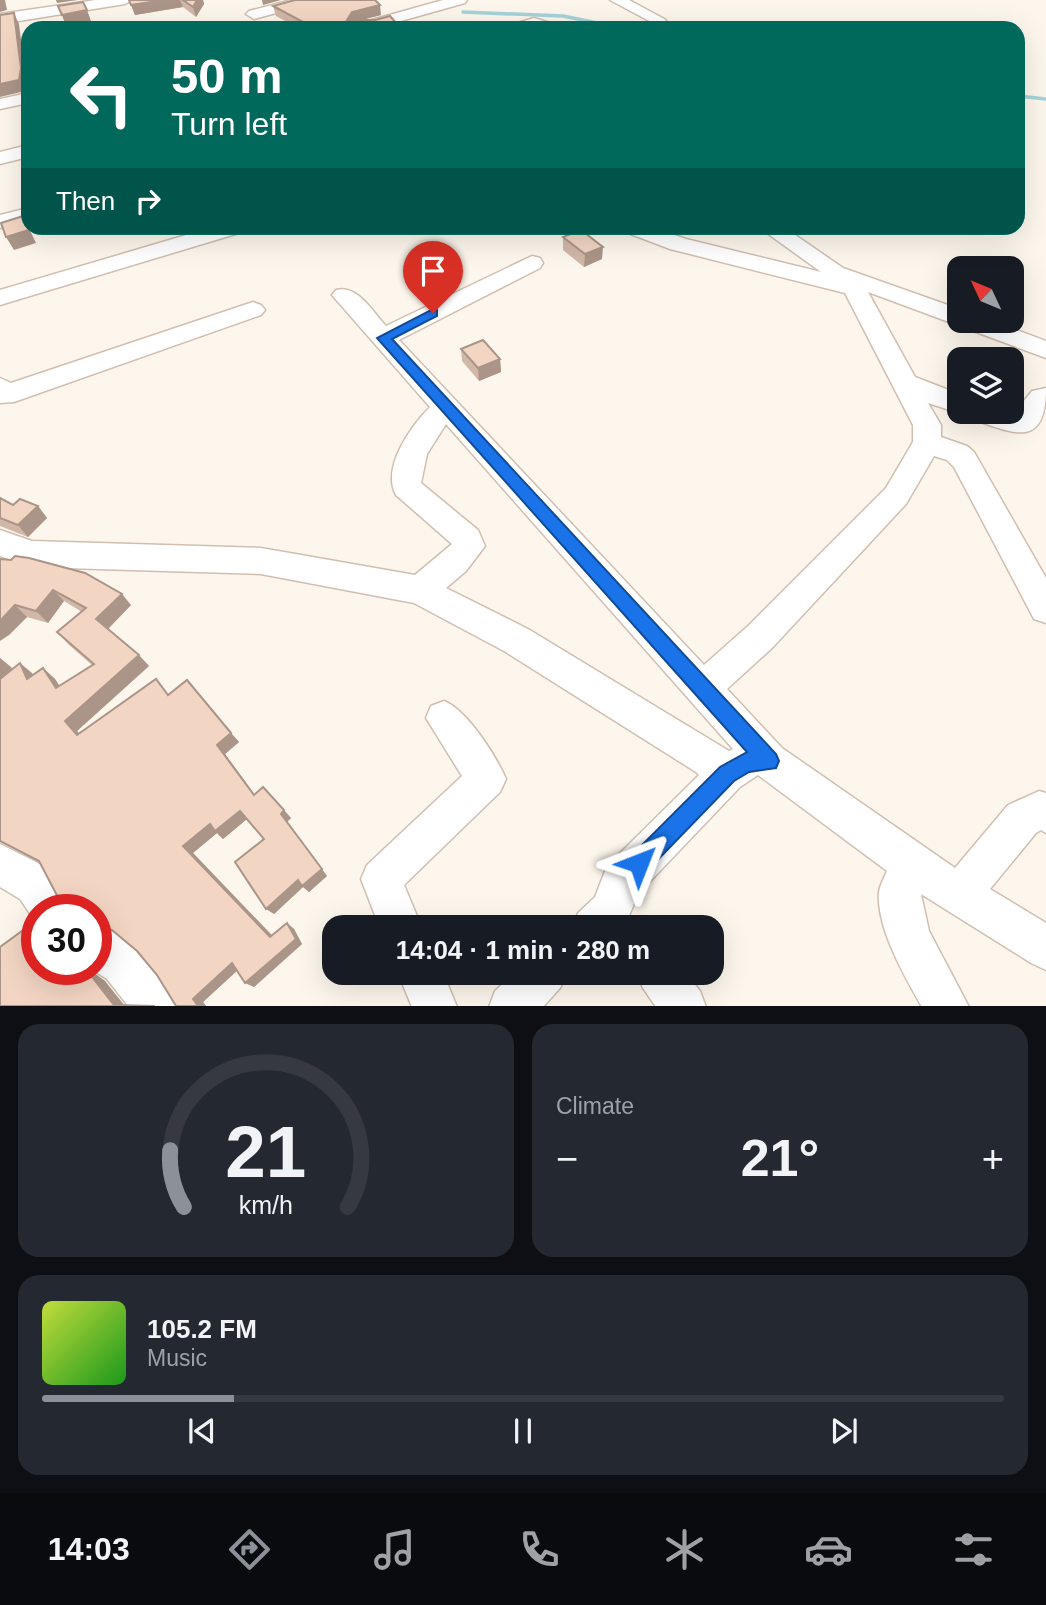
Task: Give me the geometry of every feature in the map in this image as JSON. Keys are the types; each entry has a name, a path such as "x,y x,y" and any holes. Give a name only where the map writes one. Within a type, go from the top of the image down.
{"street":[{"path":"0,19 125,0"},
{"path":"262,21 249,11 308,0"},
{"path":"384,21 460,0"},
{"path":"617,0 658,20"},
{"path":"45,11 47,21"},
{"path":"0,104 21,100"},
{"path":"0,158 21,153"},
{"path":"0,222 21,216"},
{"path":"0,298 208,235"},
{"path":"654,235 678,244 846,280 947,314"},
{"path":"702,690 760,637 896,496 927,443 926,425 906,384 846,280 781,235"},
{"path":"383,338 532,263"},
{"path":"344,295 769,761 911,864 1046,947"},
{"path":"0,387 5,395 253,310"},
{"path":"1001,333 1046,350"},
{"path":"906,384 947,399"},
{"path":"1024,420 1041,398 1046,397"},
{"path":"419,590 456,562 469,546 467,539 406,487 406,476 422,435 446,408"},
{"path":"927,443 957,453 964,460 1046,609"},
{"path":"0,543 32,554 261,561 419,590 516,640 701,754 727,774"},
{"path":"396,915 381,878 487,779 444,718"},
{"path":"610,915 622,881 727,774 746,762 769,761"},
{"path":"960,894 1022,819 1039,810 1046,813"},
{"path":"0,864 35,884 42,894"},
{"path":"911,864 899,893 916,949 937,1003"},
{"path":"112,957 122,964 158,1006"},
{"path":"426,985 435,1006"},
{"path":"511,1006 533,985"},
{"path":"667,985 684,1006"}],"building":[{"path":"129,0 164,0 131,5"},
{"path":"183,0 197,0 193,7"},
{"path":"295,0 375,0 380,5 352,12 347,20 375,20 390,16 394,21 301,21 273,6"},
{"path":"83,2 87,10 62,15 58,6"},
{"path":"14,13 21,68 19,80 0,84 0,15"},
{"path":"21,217 21,232 6,237 1,223"},
{"path":"587,235 603,247 585,254 563,237"},
{"path":"483,340 500,359 478,368 461,349"},
{"path":"0,498 13,505 20,499 38,506 18,525 0,518"},
{"path":"15,556 29,558 85,573 122,594 96,619 139,655 65,721 77,735 156,679 168,695 187,680 231,733 217,745 254,795 263,787 284,810 281,814 322,869 302,886 298,880 266,909 235,862 264,839 240,811 215,831 210,824 183,846 270,937 287,923 296,939 245,983 232,963 193,999 198,1006 176,1006 157,975 137,951 112,930 112,894 56,894 39,861 0,841 0,679 20,663 27,679 43,668 56,688 94,664 57,632 86,608 53,590 36,611 15,605 0,621 0,559 11,560"},
{"path":"21,932 21,985 98,985 114,1005 155,1006 0,1006 0,947"}],"waterway":[{"path":"463,12 563,16 588,21"},
{"path":"1025,97 1046,99"}],"route":[{"path":"433,313 383,338 769,761 746,762 727,774 639,863"}]}
